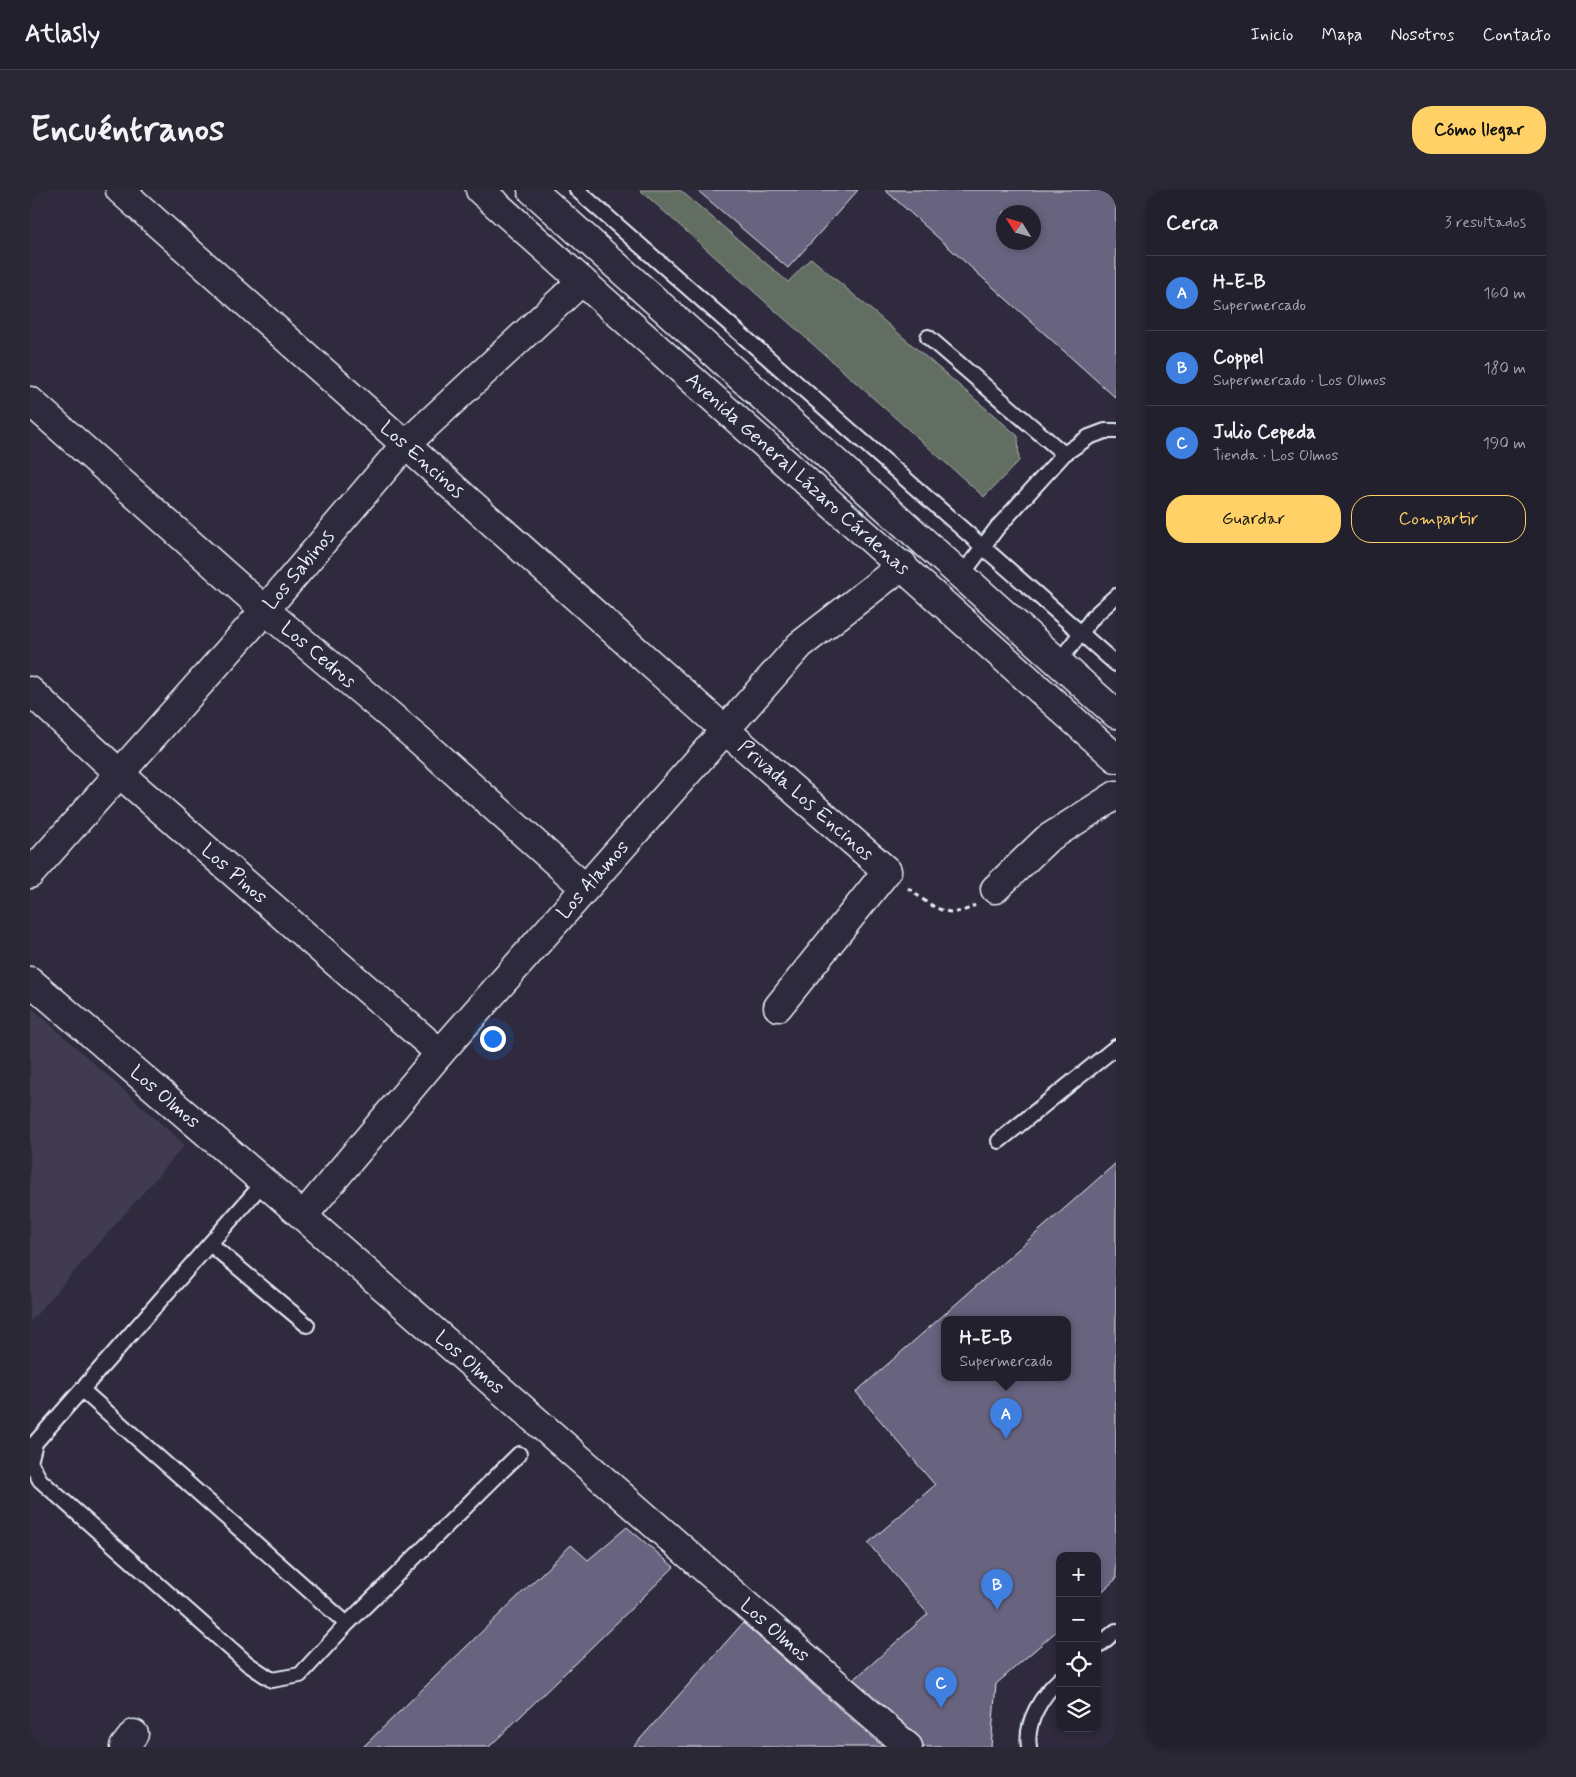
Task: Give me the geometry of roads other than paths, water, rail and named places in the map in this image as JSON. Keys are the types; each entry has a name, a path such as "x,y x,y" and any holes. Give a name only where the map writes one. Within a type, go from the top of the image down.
{"street":[{"name":"Los Encinos","path":"120,190 724,729"},
{"name":"Avenida General Lázaro Cárdenas","path":"480,190 903,565 1116,758"},
{"name":"Avenida General Lázaro Cárdenas","path":"532,190 1116,714"},
{"name":"Los Sabinos","path":"30,874 265,610 405,445 582,281"},
{"name":"Los Cedros","path":"30,402 265,610 417,738 584,888"},
{"name":"Los Alamos","path":"303,1216 440,1053 800,645 903,565"},
{"name":"Los Pinos","path":"30,691 119,772 440,1053"},
{"name":"Privada Los Encinos","path":"724,729 887,871 778,1007"},
{"path":"995,889 1047,839 1116,795"},
{"name":"Los Olmos","path":"34,991 264,1182 908,1747"}],"lane":[{"path":"577,190 1116,664"},
{"path":"928,337 1064,454"},
{"path":"961,576 996,528 1064,454 1089,437 1105,431 1116,431"},
{"path":"1058,663 1094,616 1116,596"},
{"path":"999,1140 1116,1047"},
{"path":"264,1182 35,1442 30,1462 40,1480 248,1664 272,1680 300,1675 347,1624 519,1454"},
{"path":"210,1244 307,1325"},
{"path":"82,1390 347,1624"},
{"path":"1101,1644 1116,1631"},
{"path":"1029,1747 1031,1721 1049,1689 1056,1683"}],"place":[{"name":"H-E-B","path":"1006,1439"},
{"name":"Coppel","path":"997,1610"},
{"name":"Julio Cepeda","path":"941,1708"}]}
